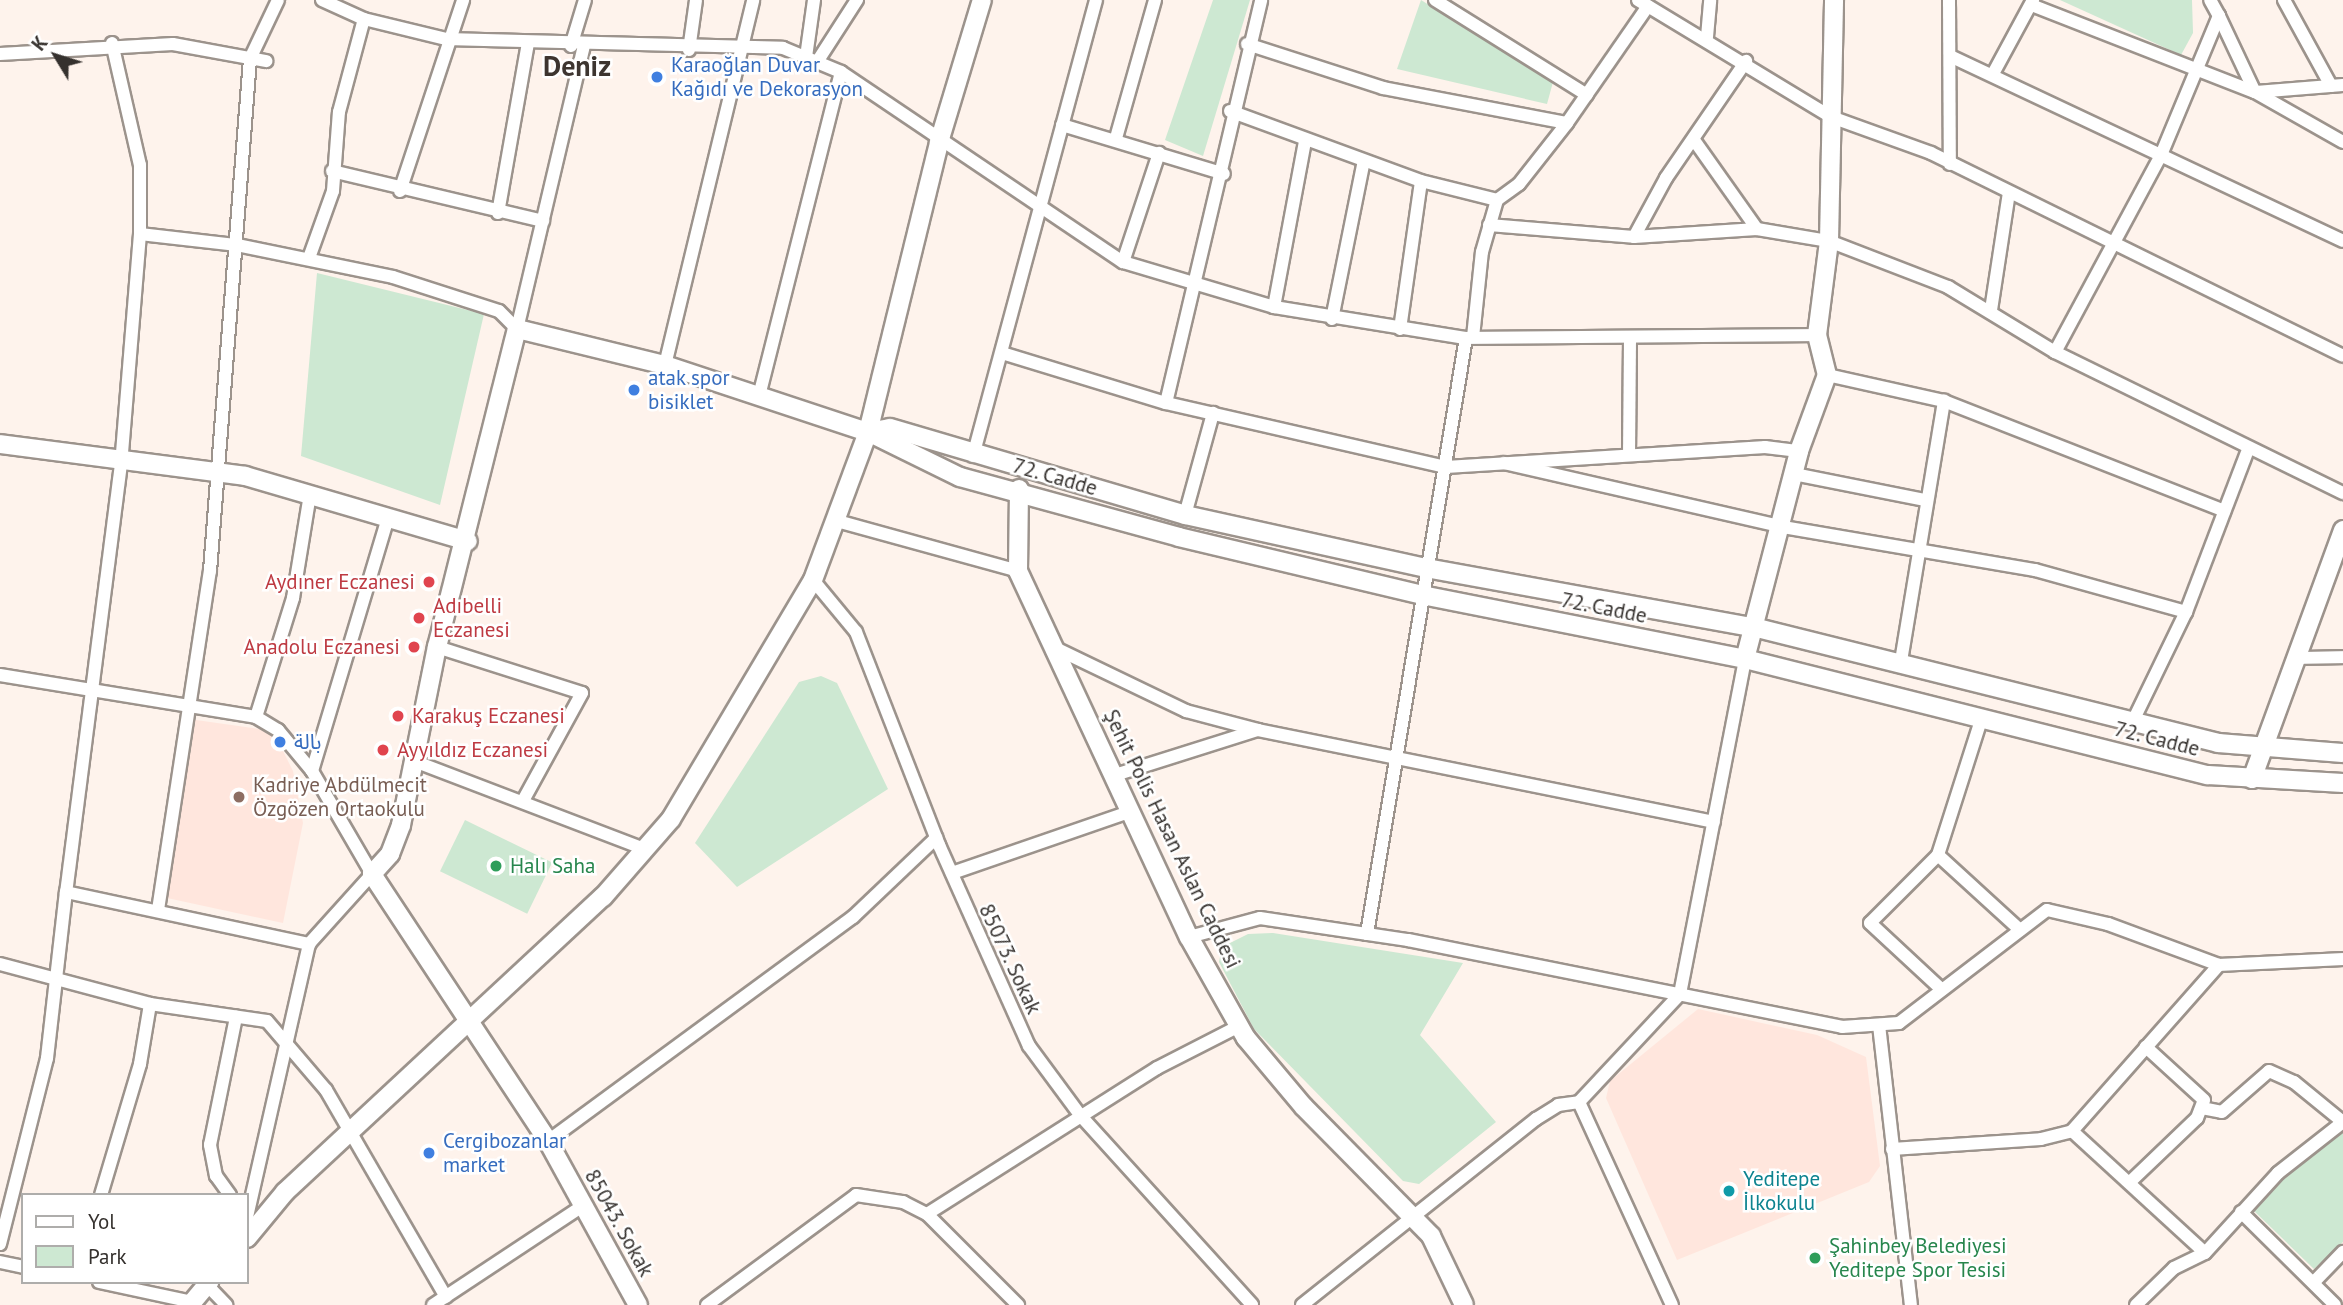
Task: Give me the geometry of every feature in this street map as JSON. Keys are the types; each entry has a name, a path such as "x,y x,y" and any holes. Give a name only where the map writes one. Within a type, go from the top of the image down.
{"main road":[{"path":"248,1237 352,1130 603,897 671,819 813,580 868,432 939,142 982,0"},
{"path":"1745,659 1757,628 1799,451 1827,375 1818,335 1829,242 1834,0"},
{"path":"372,874 390,855 401,825 437,647 468,541 517,329 665,365 868,432 890,428 973,456 1185,515 1426,568 1757,628 1901,661 2133,721 2264,750 2343,752"},
{"name":"72. Cadde","path":"868,432 960,477 1020,489 1180,537 1422,595 1745,659 2208,775 2343,783"},
{"path":"0,444 121,464 215,474 310,494 468,541"},
{"name":"Şehit Polis Hasan Aslan Caddesi","path":"1020,489 1018,571 1189,937 1239,1026 1304,1107 1432,1236 1464,1305"},
{"path":"2252,779 2297,658 2338,559 2343,530"},
{"name":"85043. Sokak","path":"372,874 548,1141 638,1305"},
{"path":"191,1304 208,1284"}],"street":[{"path":"158,909 210,571 215,474 237,245 250,59 278,0"},
{"path":"322,0 364,19 446,38 689,50 746,46 812,60 841,72 939,142 1123,262 1196,289 1274,307 1400,329 1469,337 1818,335"},
{"path":"400,191 446,38 463,0"},
{"path":"571,46 585,0"},
{"path":"689,50 696,0"},
{"path":"665,365 746,46 753,0"},
{"path":"812,60 814,0"},
{"path":"812,60 857,0"},
{"path":"973,456 1096,0"},
{"path":"1116,138 1155,0"},
{"path":"1166,403 1223,174 1230,111 1261,0"},
{"path":"1435,0 1587,96"},
{"path":"1706,37 1710,0"},
{"path":"1949,0 1950,164"},
{"path":"2210,0 2255,92"},
{"path":"2255,92 2337,85 2284,0"},
{"path":"1367,934 1399,758 1426,568 1489,225 1497,200 1519,184 1567,123 1587,96 1643,3 1706,37 1831,117 1950,164 2343,356"},
{"path":"1994,72 2034,3 2192,70 2255,92 2343,142"},
{"path":"2055,352 2115,245 2161,155 2192,70 2219,16"},
{"path":"309,258 333,191 332,171 339,112 364,19"},
{"path":"0,1244 47,1058 54,977 94,691 121,464 140,234 140,166 112,43"},
{"path":"0,54 112,43 173,44 265,61"},
{"path":"498,213 528,43"},
{"path":"1247,44 1383,88 1567,123"},
{"path":"517,329 584,45"},
{"path":"1950,56 1994,72 2161,155 2342,237"},
{"path":"1634,237 1745,61"},
{"path":"759,396 841,72"},
{"path":"1230,111 1305,142 1421,181 1497,200"},
{"path":"1062,125 1116,138 1223,174"},
{"path":"1694,140 1758,229"},
{"path":"1274,307 1305,142"},
{"path":"1123,262 1159,153"},
{"path":"1332,318 1364,161"},
{"path":"332,171 400,191 543,221"},
{"path":"1400,329 1421,181"},
{"path":"1991,310 2009,192"},
{"path":"1489,225 1634,237 1758,229 1829,242 1991,310 2055,352 2135,386 2248,450 2343,493"},
{"path":"140,234 237,245 309,258 499,311 517,329"},
{"path":"1629,455 1630,338"},
{"path":"1002,353 1166,403 1446,467 1497,460 1799,451"},
{"path":"1827,375 1944,401 2224,511"},
{"path":"1901,661 1915,549 1944,401"},
{"path":"1185,515 1213,413"},
{"path":"2133,721 2186,612 2248,450"},
{"path":"1497,460 1783,527 2035,570 2186,612"},
{"path":"1794,474 1925,500"},
{"path":"256,717 293,598 310,494"},
{"path":"312,771 388,517"},
{"path":"837,521 1018,571"},
{"name":"85073. Sokak","path":"813,580 856,632 936,838 1029,1046 1080,1115 1252,1305"},
{"path":"437,647 582,692 524,799"},
{"path":"1054,647 1186,710 1258,730 1714,822"},
{"path":"2297,658 2343,657"},
{"path":"1302,1305 1415,1219 1536,1119 1558,1105 1578,1102 1680,995 1745,659"},
{"path":"0,674 256,717 278,730 312,771 372,874 309,944 248,1210"},
{"path":"1942,990 1870,923 1938,855 1982,717"},
{"path":"1115,775 1258,730"},
{"path":"414,761 524,799 644,849"},
{"path":"952,873 1132,811"},
{"path":"548,1141 853,917 936,838"},
{"path":"1938,855 2020,930"},
{"path":"66,892 158,909 309,944"},
{"path":"1189,937 1260,918 1367,934 1842,1027 1899,1023 2047,910 2108,924 2220,965 2343,959"},
{"path":"0,964 150,1004 267,1021 288,1040 352,1130 446,1297"},
{"path":"1892,1149 2041,1139 2071,1130 2220,965"},
{"path":"102,1193 140,1064 150,1004"},
{"path":"229,1193 216,1176 210,1145 236,1017"},
{"path":"1879,1024 1911,1305"},
{"path":"927,1214 1080,1115 1239,1026"},
{"path":"2131,1181 2202,1108 2204,1100 2182,1073 2146,1047"},
{"path":"2136,1305 2174,1268 2205,1253 2278,1172 2343,1122 2294,1082 2269,1071 2222,1112 2202,1108"},
{"path":"1578,1102 1672,1305"},
{"path":"2071,1130 2131,1181 2205,1253"},
{"path":"707,1305 856,1195 903,1202 927,1214 1013,1304"},
{"path":"433,1305 584,1205"},
{"path":"2241,1212 2335,1305"},
{"path":"2314,1282 2343,1252"},
{"path":"0,1262 21,1267"},
{"path":"107,1284 191,1304"},
{"path":"208,1284 226,1305"}],"shaded area":[{"name":"Kadriye Abdülmecit Özgözen Ortaokulu","path":"189,719 273,731 293,771 303,823 283,923 167,898"},
{"path":"1698,1009 1817,1035 1866,1057 1880,1166 1869,1182 1677,1260 1606,1098 1610,1081"}],"green space":[{"path":"1213,0 1250,0 1203,156 1165,140"},
{"path":"1421,0 1553,82 1547,104 1397,69"},
{"path":"2060,0 2192,0 2193,33 2181,55"},
{"path":"317,273 484,314 440,505 301,456"},
{"path":"821,676 837,683 888,789 737,887 695,843 799,682"},
{"name":"Halı Saha","path":"465,820 552,863 527,914 440,871"},
{"path":"1273,933 1463,963 1420,1035 1496,1122 1419,1184 1403,1181 1254,1029 1219,962 1222,947 1248,934"},
{"path":"2343,1129 2343,1242 2314,1269 2252,1209 2325,1132"}],"place":[{"name":"Karaoğlan Duvar Kağıdı ve Dekorasyon","path":"657,77"},
{"name":"atak spor bisiklet","path":"634,390"},
{"name":"Aydıner Eczanesi","path":"429,582"},
{"name":"Adıbelli Eczanesi","path":"419,618"},
{"name":"Anadolu Eczanesi","path":"414,647"},
{"name":"Karakuş Eczanesi","path":"398,716"},
{"name":"بالة","path":"280,742"},
{"name":"Ayyıldız Eczanesi","path":"383,750"},
{"name":"Kadriye Abdülmecit Özgözen Ortaokulu","path":"239,797"},
{"name":"Halı Saha","path":"496,866"},
{"name":"Cergibozanlar market","path":"429,1153"},
{"name":"Yeditepe İlkokulu","path":"1729,1191"},
{"name":"Şahinbey Belediyesi Yeditepe Spor Tesisi","path":"1815,1258"}],"district":[{"name":"Deniz","path":"577,66"}]}
